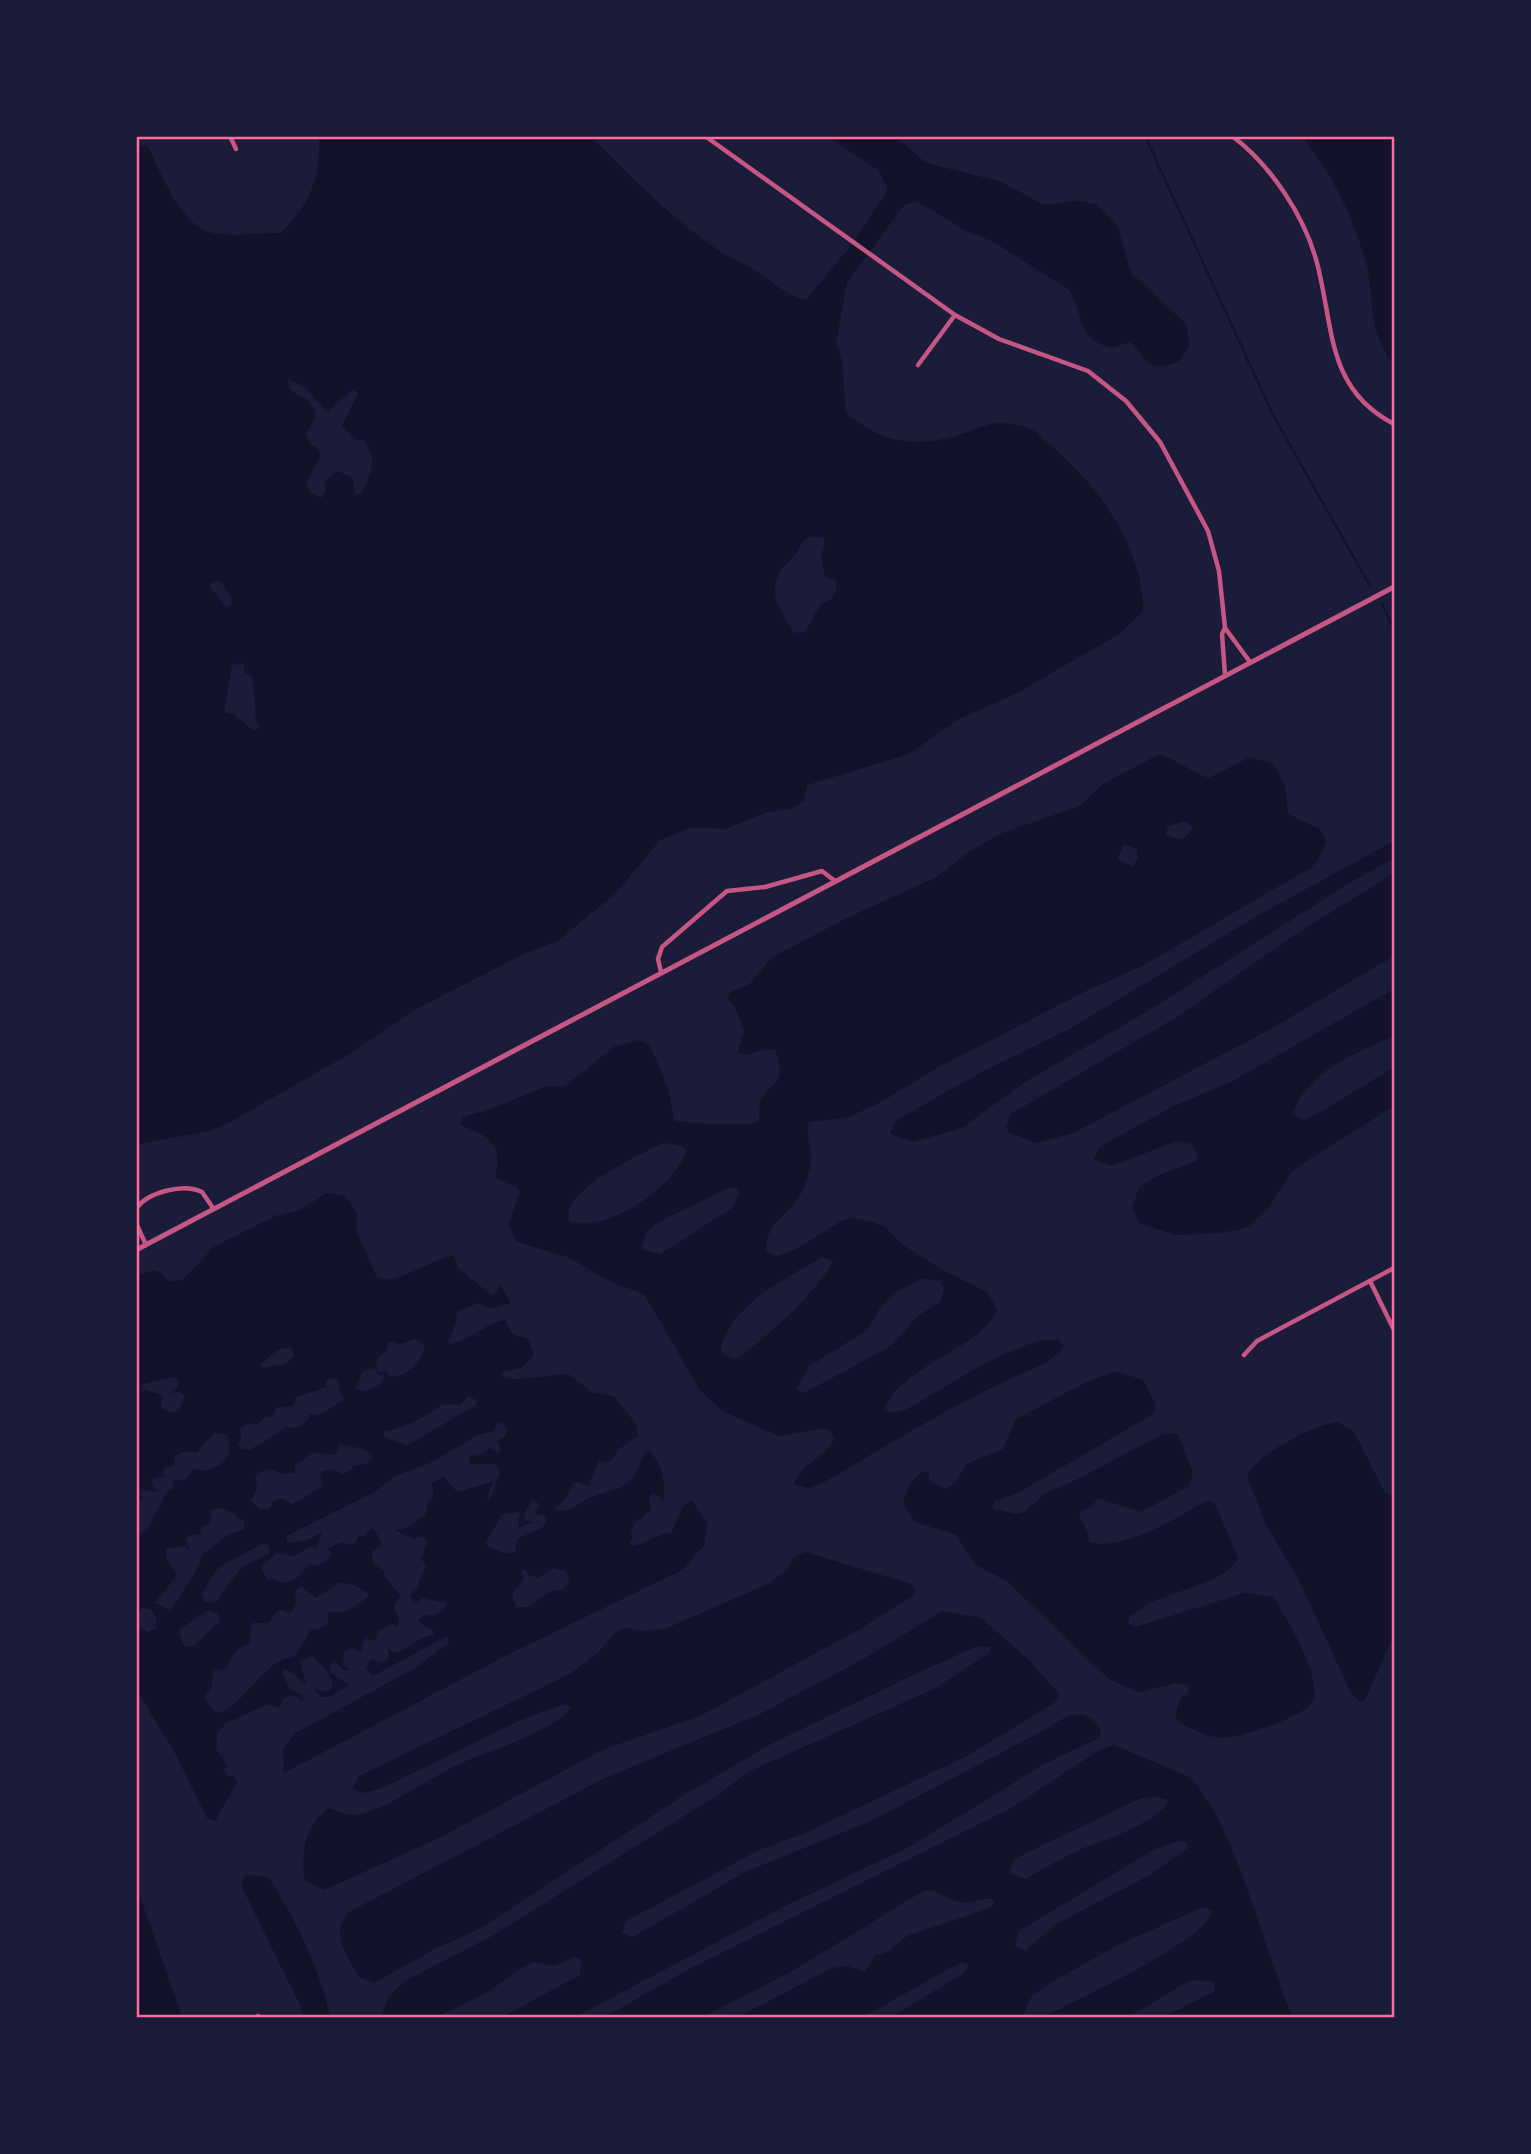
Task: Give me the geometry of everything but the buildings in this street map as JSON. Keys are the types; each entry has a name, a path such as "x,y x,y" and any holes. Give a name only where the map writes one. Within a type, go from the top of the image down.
{"street":[{"path":"229,136 236,149"},
{"path":"705,136 849,242 955,315 999,339 1088,371 1126,401 1160,442 1208,531 1219,571 1225,628 1250,662"},
{"path":"1232,136 1268,172 1308,236 1317,262 1335,356 1347,379 1362,400 1395,424"},
{"path":"918,365 955,315"},
{"path":"136,1250 1395,587"},
{"path":"1225,628 1222,634 1225,675"},
{"path":"661,972 658,959 662,947 727,891 765,887 822,871 835,881"},
{"path":"136,1209 149,1196 193,1188 202,1192 213,1208"},
{"path":"136,1223 146,1245"},
{"path":"1244,1355 1257,1341 1395,1268"},
{"path":"1370,1281 1395,1330"}],"shaded area":[{"path":"319,137 592,137 654,198 703,240 757,271 783,290 806,300 853,243 888,189 878,170 828,137 896,137 926,163 1002,182 1044,205 1077,201 1095,204 1117,225 1131,273 1186,324 1190,346 1178,362 1153,365 1130,342 1112,348 1100,344 1086,332 1069,290 994,242 966,231 917,201 904,205 847,282 836,343 842,361 846,413 875,432 902,441 932,441 1001,423 1031,429 1049,444 1084,478 1114,519 1135,564 1143,611 1119,634 1017,693 959,719 909,754 807,785 804,801 791,809 767,812 726,829 692,827 660,840 615,894 556,942 528,952 416,1009 351,1053 232,1121 210,1131 137,1144 137,145 147,145 172,195 189,219 209,232 226,235 280,233 299,212 312,190","holes":["288,379 306,388 327,412 353,389 358,394 342,426 355,440 363,440 371,454 372,467 361,494 356,494 352,477 337,471 325,481 325,493 321,498 310,493 306,482 320,457 318,449 311,445 305,434 315,419 315,410 307,400 289,389","808,537 824,538 821,557 825,577 836,580 837,588 832,599 820,605 805,632 794,633 777,602 775,585 784,567","213,581 222,582 232,600 230,606 226,607 209,586","244,663 245,673 253,678 256,720 261,727 254,731 233,714 224,712 232,665"]},
{"path":"1301,137 1394,137 1394,364 1385,352 1376,328 1369,275 1355,229 1332,180"},
{"path":"1158,755 1172,759 1209,778 1250,757 1273,764 1285,785 1288,814 1320,829 1326,841 1322,853 1312,867 1144,965 1086,991 937,1068 876,1105 848,1117 809,1122 811,1160 808,1176 795,1203 768,1236 767,1252 778,1256 795,1250 843,1220 853,1218 872,1222 884,1226 903,1245 944,1271 987,1292 997,1309 990,1322 977,1334 906,1381 892,1395 884,1411 893,1413 907,1409 983,1365 1026,1345 1044,1340 1059,1340 1063,1345 1055,1356 1042,1364 942,1414 826,1481 808,1488 794,1484 803,1470 831,1445 834,1438 830,1430 817,1429 780,1436 724,1412 700,1390 644,1294 609,1281 568,1257 517,1242 508,1225 520,1192 517,1187 496,1179 498,1162 495,1147 486,1137 460,1125 462,1117 486,1111 547,1086 565,1086 614,1047 638,1040 650,1046 668,1088 674,1120 716,1124 759,1122 760,1103 779,1077 779,1062 775,1050 737,1053 744,1031 734,1005 728,1000 730,992 750,984 771,958 849,917 935,878 970,851 1002,833 1080,806 1103,784","holes":["1184,821 1194,827 1185,838 1178,839 1166,835 1168,826","1124,844 1137,849 1138,858 1133,866 1117,860","661,1144 683,1146 686,1151 680,1165 669,1179 638,1204 601,1221 569,1221 570,1209 577,1198 603,1175","730,1187 740,1193 731,1209 660,1254 641,1249 646,1232 658,1222","823,1257 833,1261 816,1286 760,1341 735,1359 723,1355 721,1349 726,1334 735,1320 777,1284","923,1278 940,1281 944,1289 941,1301 917,1317 894,1343 804,1393 796,1390 808,1367 867,1330 880,1308 898,1291"]},
{"path":"1394,841 1394,858 1346,885 1153,1008 1025,1082 962,1128 913,1142 890,1134 895,1121 982,1072 1071,1028 1255,917"},
{"path":"1394,873 1394,956 1267,1031 1073,1133 1036,1143 1009,1132 1006,1127 1011,1114 1177,1017 1293,936"},
{"path":"1394,989 1394,1036 1349,1057 1321,1075 1309,1086 1293,1113 1303,1120 1318,1114 1394,1067 1394,1106 1291,1173 1268,1209 1246,1228 1219,1233 1176,1235 1141,1224 1132,1209 1139,1187 1157,1176 1196,1161 1198,1153 1192,1144 1176,1141 1112,1166 1094,1160 1099,1147 1176,1105 1233,1081"},
{"path":"327,1193 345,1196 357,1213 357,1233 377,1277 394,1278 454,1256 458,1268 491,1295 497,1293 500,1285 511,1303 492,1309 478,1303 456,1312 457,1320 448,1344 463,1340 505,1320 512,1334 528,1339 534,1355 521,1368 503,1372 502,1377 526,1379 568,1374 593,1393 614,1396 636,1424 638,1436 619,1449 610,1462 598,1461 589,1486 574,1481 566,1498 554,1510 569,1510 591,1497 620,1488 634,1477 646,1450 657,1460 660,1467 664,1482 663,1502 652,1493 649,1499 651,1510 635,1523 630,1533 633,1539 629,1542 632,1546 671,1533 683,1507 692,1500 707,1524 704,1545 682,1570 507,1655 284,1773 283,1750 296,1733 417,1667 449,1643 447,1636 373,1676 366,1668 371,1659 382,1663 389,1658 388,1648 395,1653 433,1635 434,1631 417,1621 426,1614 432,1616 444,1610 446,1603 422,1598 417,1604 409,1595 419,1587 426,1566 421,1558 428,1542 422,1536 414,1539 395,1530 405,1529 425,1515 428,1501 434,1495 431,1483 444,1477 457,1492 493,1482 487,1498 490,1501 500,1472 496,1464 470,1464 469,1455 478,1456 490,1448 499,1454 501,1449 497,1441 506,1436 507,1428 502,1422 497,1424 494,1431 478,1435 430,1463 397,1475 374,1492 286,1536 287,1543 307,1540 322,1533 316,1548 311,1547 293,1556 277,1553 261,1567 267,1581 272,1578 284,1583 293,1580 310,1564 317,1566 329,1559 332,1554 328,1549 341,1542 348,1545 356,1542 358,1536 365,1536 373,1527 382,1544 372,1552 373,1564 384,1571 385,1577 400,1595 393,1608 399,1617 398,1626 392,1624 378,1630 375,1641 366,1638 362,1644 363,1652 350,1648 344,1652 343,1664 351,1670 343,1670 335,1662 329,1666 331,1673 350,1685 329,1697 321,1697 313,1688 325,1692 331,1689 333,1684 329,1674 313,1656 300,1661 306,1684 288,1670 282,1669 288,1688 305,1697 302,1701 294,1695 283,1698 280,1708 268,1704 226,1723 217,1734 216,1749 228,1766 223,1770 228,1776 234,1776 237,1782 215,1821 207,1818 175,1753 137,1691 137,1625 148,1632 156,1629 157,1620 152,1610 143,1608 137,1613 136,1537 149,1527 167,1492 173,1489 173,1481 186,1479 194,1468 209,1469 224,1462 229,1453 228,1435 214,1433 197,1452 182,1452 175,1456 174,1465 163,1469 164,1477 151,1480 154,1489 159,1489 157,1492 143,1490 138,1494 144,1498 137,1503 137,1275 156,1270 171,1282 183,1280 215,1246 275,1216 300,1210","holes":["417,1339 425,1345 417,1363 402,1375 389,1376 388,1371 379,1371 375,1364 380,1355 386,1352 389,1341 399,1344","292,1348 294,1356 284,1364 261,1368 261,1363 279,1349","375,1367 378,1375 384,1375 382,1383 367,1391 355,1390 362,1372","173,1377 179,1380 178,1387 168,1395 178,1391 185,1395 179,1411 169,1413 161,1407 162,1395 143,1389 143,1384","331,1378 339,1380 339,1390 344,1400 319,1415 310,1414 308,1420 298,1428 287,1427 250,1450 241,1449 238,1444 241,1441 240,1429 249,1423 257,1425 265,1417 273,1416 276,1408 293,1406 296,1397 327,1387 326,1381","468,1397 477,1400 476,1405 407,1446 384,1437 384,1431 423,1417 443,1404 460,1405","340,1444 363,1449 373,1457 366,1464 353,1466 352,1470 342,1474 333,1469 322,1471 320,1477 324,1486 292,1504 282,1498 274,1500 270,1508 261,1510 251,1501 257,1488 255,1474 270,1469 283,1474 295,1473 295,1466 312,1453 335,1454","533,1499 539,1504 536,1514 544,1515 547,1522 542,1528 517,1539 515,1552 506,1554 488,1547 486,1542 502,1514 520,1512 518,1527 532,1522 525,1520 524,1514","226,1509 244,1522 244,1530 229,1534 202,1555 193,1576 170,1610 155,1603 177,1575 166,1558 166,1549 184,1546 190,1550 185,1540 190,1535 200,1534 201,1528 211,1522 210,1510","261,1544 269,1545 270,1553 241,1568 215,1603 205,1602 201,1594 218,1568","553,1568 566,1571 570,1582 563,1589 551,1591 528,1607 516,1607 512,1594 524,1579 521,1572 525,1569 528,1575 539,1578","340,1582 354,1585 367,1592 368,1597 347,1611 328,1613 328,1623 311,1630 295,1656 273,1666 229,1708 219,1713 210,1707 204,1697 211,1689 214,1670 227,1669 235,1653 249,1643 252,1623 268,1623 279,1609 289,1613 293,1611 296,1603 295,1592 301,1586 316,1598","208,1610 217,1613 220,1621 195,1645 183,1645 179,1630"]},
{"path":"1116,1371 1143,1380 1156,1405 1153,1414 1018,1493 994,1501 992,1508 1015,1514 1024,1512 1046,1493 1163,1434 1178,1434 1193,1473 1189,1486 1141,1512 1097,1498 1093,1506 1080,1512 1079,1519 1084,1524 1090,1542 1103,1544 1133,1538 1207,1501 1215,1503 1238,1558 1233,1566 1201,1584 1151,1603 1130,1616 1128,1624 1136,1627 1244,1593 1273,1597 1302,1648 1313,1678 1313,1701 1299,1713 1258,1730 1224,1738 1184,1725 1175,1718 1180,1699 1188,1693 1189,1685 1176,1683 1139,1692 1110,1680 1008,1582 975,1564 956,1535 915,1522 903,1502 910,1484 922,1471 929,1473 929,1482 946,1489 956,1482 966,1464 1003,1449 1015,1420 1088,1381"},
{"path":"1338,1422 1354,1432 1385,1493 1394,1496 1394,1635 1365,1700 1361,1702 1352,1695 1298,1578 1266,1525 1247,1476 1253,1467 1274,1450 1301,1434"},
{"path":"805,1552 911,1584 916,1590 914,1595 860,1629 700,1716 602,1750 441,1837 324,1890 305,1881 306,1841 314,1823 328,1808 354,1815 378,1808 454,1766 540,1730 565,1714 571,1706 565,1704 527,1717 382,1788 364,1793 353,1789 359,1776 570,1674 599,1652 614,1633 626,1628 645,1631 667,1628 768,1584 788,1569 794,1557"},
{"path":"943,1611 981,1618 1027,1658 1059,1694 1057,1701 969,1755 803,1834 761,1849 626,1921 622,1933 633,1937 747,1871 869,1822 1066,1717 1081,1714 1088,1717 1101,1731 1099,1738 1046,1763 909,1847 785,1906 575,2017 502,2017 580,1975 582,1964 580,1959 573,1957 555,1966 534,1962 526,1965 486,1993 436,2017 382,2017 388,1997 405,1981 494,1935 716,1796 750,1771 936,1688 989,1653 991,1647 978,1646 771,1744 687,1793 483,1927 435,1949 374,1983 359,1977 342,1945 341,1928 349,1912 605,1778 760,1714 860,1661"},
{"path":"1114,1745 1189,1777 1206,1798 1235,1856 1293,2017 1164,2017 1215,1991 1214,1982 1191,1980 1128,2017 1043,2017 1138,1969 1188,1938 1205,1923 1213,1910 1203,1907 1118,1945 1055,1980 1032,1996 1022,2017 892,2017 967,1971 968,1964 961,1962 863,2017 738,2017 833,1968 847,1966 865,1972 875,1955 884,1954 907,1936 985,1910 993,1906 995,1900 961,1902 929,1890 923,1891 794,1970 703,2017 605,2017 691,1968 1013,1807 1098,1751","holes":["1141,1798 1167,1799 1167,1805 1138,1825 1077,1851 1025,1879 1009,1873 1014,1859","1178,1841 1187,1842 1187,1849 1148,1876 1060,1922 1025,1950 1015,1946 1019,1931 1151,1851"]},
{"path":"245,1876 269,1878 289,1911 313,1963 330,2017 303,2017 301,2007 241,1885"},
{"path":"137,1888 182,2017 137,2017"}],"waterway":[{"path":"1145,136 1273,415 1370,586"},
{"path":"1382,604 1394,629"}]}
